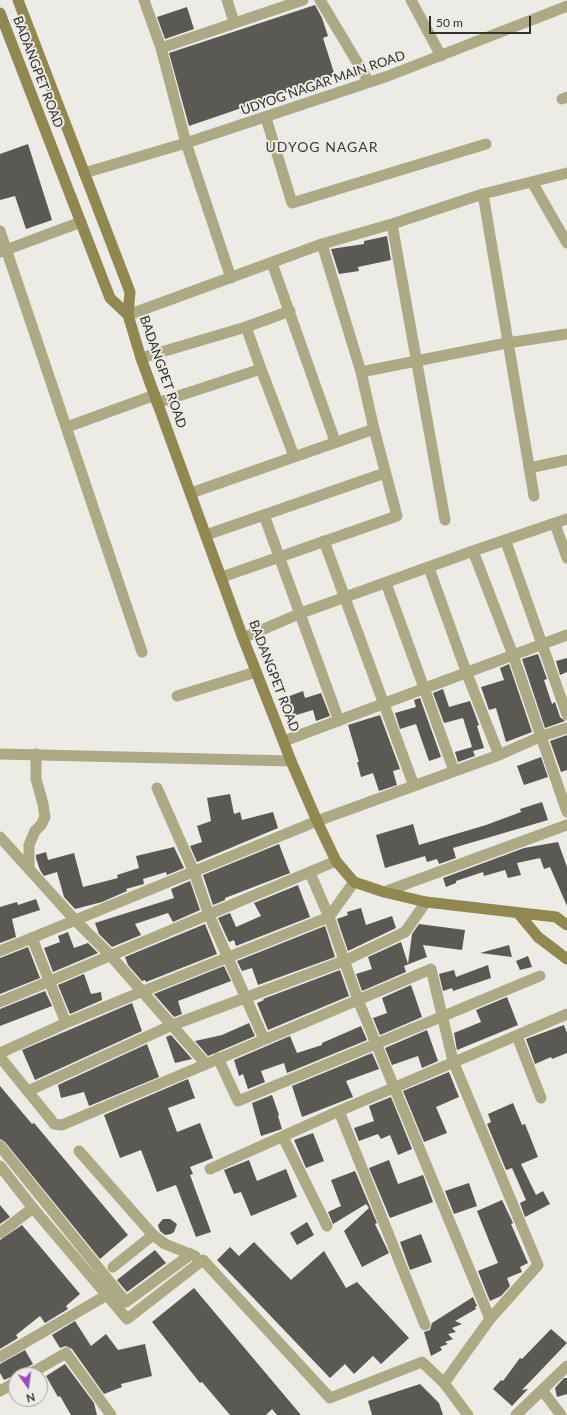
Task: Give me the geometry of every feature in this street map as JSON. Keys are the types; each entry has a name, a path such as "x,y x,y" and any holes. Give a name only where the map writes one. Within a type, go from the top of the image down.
{"main road":[{"name":"BADANGPET ROAD","path":"18,0 130,292 128,314 141,358 243,638 291,761 317,821 336,861 354,882"},
{"name":"BADANGPET ROAD","path":"0,13 2,27 110,298 128,314"},
{"path":"354,882 384,892 426,902 556,918 567,925"},
{"path":"518,913 538,937 567,959"}],"street":[{"path":"144,0 161,48 186,143 231,278"},
{"path":"227,0 234,22"},
{"path":"161,48 234,22 304,0"},
{"path":"320,0 369,82"},
{"path":"411,0 441,56"},
{"name":"UDYOG NAGAR MAIN ROAD","path":"84,173 266,118 441,56 567,6"},
{"path":"266,118 292,203 486,144"},
{"path":"128,314 322,244 392,224 483,194 567,174"},
{"path":"532,182 567,243"},
{"path":"483,194 534,496"},
{"path":"4,250 81,222"},
{"path":"392,224 445,520"},
{"path":"0,231 4,250 67,427 142,652"},
{"path":"222,577 324,540 397,516 374,429 362,372 322,244"},
{"path":"272,263 335,442"},
{"path":"141,358 246,327 290,311"},
{"path":"246,327 294,456"},
{"path":"362,372 507,343 567,334"},
{"path":"67,427 156,399 261,369"},
{"path":"191,493 374,429"},
{"path":"529,468 567,460"},
{"path":"206,535 385,473"},
{"path":"264,515 301,613 339,721"},
{"path":"243,638 301,613 473,551 506,542 567,520"},
{"path":"555,524 567,558"},
{"path":"324,540 414,786"},
{"path":"506,542 567,715"},
{"path":"473,551 513,655 567,812"},
{"path":"429,568 467,674 499,755"},
{"path":"386,583 454,771"},
{"path":"284,741 425,690 567,635"},
{"path":"177,696 256,672"},
{"path":"0,951 317,821 499,755 542,736 567,728"},
{"path":"0,754 291,761"},
{"path":"29,869 29,845 35,831 45,818 36,779 36,754"},
{"path":"157,788 194,872 209,915 264,1039"},
{"path":"384,892 567,825"},
{"path":"0,837 75,920 110,955 170,1026 206,1064"},
{"path":"0,1002 48,980 209,915 336,861"},
{"path":"310,873 330,917 358,1000 490,1319"},
{"path":"0,1053 66,1023 141,992 330,917 354,882"},
{"path":"28,1091 170,1026 344,961 405,932 426,902"},
{"path":"32,938 66,1023"},
{"path":"0,1057 54,1124 62,1125 431,969 453,1061 538,1265 490,1319 444,1383"},
{"path":"218,1058 238,1101 540,976"},
{"path":"210,1170 453,1061 567,1014"},
{"path":"516,1036 541,1098"},
{"path":"339,1111 425,1325"},
{"path":"283,1137 327,1226"},
{"path":"0,1146 126,1302 191,1254"},
{"path":"79,1150 152,1235 165,1244 202,1260 330,1398 422,1362 444,1383 464,1414"},
{"path":"0,1166 33,1208 127,1319 202,1260"},
{"path":"0,1233 33,1208"},
{"path":"113,1267 152,1235"},
{"path":"0,1357 107,1295"},
{"path":"42,1367 66,1353 111,1415"},
{"path":"516,1415 567,1366"},
{"path":"542,1390 561,1415"}],"building":[{"path":"315,5 322,18 328,36 323,38 335,76 189,126 169,53"},
{"path":"187,7 194,29 165,39 157,17"},
{"path":"28,144 52,220 26,229 15,196 0,200 0,154"},
{"path":"387,236 391,260 358,267 359,271 339,274 331,249 364,244 364,241"},
{"path":"538,654 547,679 544,680 552,704 555,702 560,717 565,721 545,728 522,659"},
{"path":"567,658 567,672 560,675 556,661"},
{"path":"509,664 532,732 506,742 496,708 489,710 481,687 504,680 500,668"},
{"path":"443,689 449,707 470,701 479,725 477,726 484,748 473,751 475,756 458,762 455,752 472,747 463,718 444,723 433,693"},
{"path":"303,691 305,698 321,693 330,716 316,721 313,710 293,716 287,697"},
{"path":"420,698 441,757 429,761 416,724 400,729 395,713 416,707 414,700"},
{"path":"380,715 400,769 393,771 397,785 379,791 373,773 361,777 357,762 359,762 348,725"},
{"path":"567,735 567,770 561,772 550,741"},
{"path":"541,757 548,777 524,785 517,766"},
{"path":"230,794 234,814 240,812 242,820 273,812 278,828 197,862 190,846 202,842 197,826 211,821 207,798"},
{"path":"542,802 548,820 453,848 456,858 439,864 437,859 427,862 425,856 385,868 376,835 413,824 419,845 486,825 521,812 520,809"},
{"path":"558,842 567,867 567,906 550,867 544,869 540,858 517,863 521,875 508,878 505,870 484,876 483,872 456,881 456,883 446,887 443,878 524,848"},
{"path":"279,844 290,873 225,898 225,900 213,905 203,875"},
{"path":"174,847 184,868 167,875 166,872 143,879 144,884 126,889 127,891 102,902 75,909 64,897 57,872 44,876 40,870 36,858 36,855 46,852 48,860 74,853 83,887 118,878 117,875 139,868 136,856"},
{"path":"190,881 200,910 173,922 168,913 135,924 141,935 112,947 99,934 95,923 174,898 171,889"},
{"path":"298,885 310,917 236,946 234,940 229,942 218,918 230,913 236,927 261,916 254,903"},
{"path":"36,899 40,910 12,919 16,937 0,943 0,907 17,902 18,905"},
{"path":"361,908 366,925 392,916 396,928 348,951 337,919 348,915 347,912"},
{"path":"205,924 217,954 146,982 145,980 142,981 128,965 125,957"},
{"path":"419,924 465,930 462,950 423,945 427,957 404,966 406,972 362,991 356,974 372,969 368,957 401,942 408,964 412,934"},
{"path":"325,926 335,957 258,985 252,968 242,971 237,961"},
{"path":"68,932 74,948 88,943 98,953 53,972 44,948 60,942 58,936"},
{"path":"509,945 512,957 480,953"},
{"path":"28,947 40,978 0,994 0,958"},
{"path":"528,956 532,967 520,970 516,961"},
{"path":"488,965 491,978 453,991 452,988 443,991 439,974 454,970 456,977"},
{"path":"224,966 231,981 178,1001 182,1014 174,1017 154,994"},
{"path":"340,970 349,996 268,1030 257,1003 264,1000 263,999"},
{"path":"84,974 91,994 101,992 102,1000 70,1014 58,985"},
{"path":"411,985 422,1017 380,1035 373,1018 387,1013 382,998"},
{"path":"45,991 52,1006 0,1026 0,1009"},
{"path":"507,997 518,1025 457,1050 454,1033 481,1022 476,1010"},
{"path":"132,1003 142,1031 35,1080 22,1050"},
{"path":"249,1023 255,1036 208,1056 195,1041 222,1035"},
{"path":"564,1025 567,1033 567,1053 552,1059 551,1057 535,1064 526,1039"},
{"path":"361,1026 367,1040 287,1073 284,1063 261,1071 265,1082 248,1089 243,1074 239,1076 234,1060 290,1036 297,1053 322,1045 322,1043"},
{"path":"427,1030 438,1061 422,1068 418,1056 392,1065 385,1048"},
{"path":"171,1035 192,1059 175,1063 166,1037"},
{"path":"147,1044 159,1077 89,1106 84,1092 61,1098 58,1085"},
{"path":"372,1053 379,1069 346,1081 353,1097 302,1117 292,1086"},
{"path":"449,1072 459,1097 436,1107 447,1133 424,1142 403,1091"},
{"path":"188,1079 195,1098 168,1108 177,1132 200,1123 213,1158 190,1167 193,1174 190,1175 211,1232 196,1237 176,1185 157,1192 141,1150 120,1158 104,1115"},
{"path":"0,1086 32,1124 34,1123 128,1235 100,1259 5,1142 0,1139"},
{"path":"272,1095 282,1129 261,1136 252,1103"},
{"path":"391,1097 412,1149 398,1155 390,1135 381,1139 378,1134 359,1141 354,1128 374,1121 369,1106"},
{"path":"513,1103 522,1125 525,1124 538,1157 521,1164 536,1195 543,1191 550,1204 525,1217 520,1203 526,1200 512,1168 506,1170 487,1124 491,1122 488,1114"},
{"path":"313,1133 324,1161 306,1168 294,1140"},
{"path":"249,1160 257,1181 286,1169 297,1197 251,1216 241,1192 234,1194 224,1170"},
{"path":"389,1160 398,1184 423,1175 433,1202 390,1218 369,1168"},
{"path":"355,1171 377,1223 375,1224 389,1253 362,1267 344,1231 369,1208 366,1204 333,1224 328,1212 341,1206 331,1180"},
{"path":"469,1183 477,1206 454,1214 445,1191"},
{"path":"502,1200 513,1223 511,1224 528,1263 520,1267 522,1272 507,1278 510,1286 501,1296 490,1301 478,1271 498,1263 477,1211"},
{"path":"0,1205 10,1217 0,1224"},
{"path":"163,1219 170,1219 177,1224 174,1232 165,1235 160,1231 158,1225"},
{"path":"307,1222 314,1235 297,1245 290,1233"},
{"path":"22,1225 80,1294 66,1306 68,1309 45,1323 40,1316 16,1335 18,1338 0,1349 0,1240"},
{"path":"421,1234 432,1262 410,1270 400,1242"},
{"path":"254,1242 291,1280 324,1251 346,1288 357,1282 409,1338 381,1364 373,1356 354,1374 345,1364 330,1378 217,1260 230,1247 239,1256"},
{"path":"155,1250 166,1263 127,1292 117,1280"},
{"path":"194,1288 301,1415 277,1415 272,1409 266,1415 230,1415 202,1382 200,1383 152,1322"},
{"path":"473,1297 477,1306 475,1307 476,1309 455,1321 462,1324 452,1328 456,1332 448,1334 453,1339 445,1342 448,1344 440,1347 442,1350 431,1356 424,1332 430,1330 432,1323"},
{"path":"75,1321 91,1346 106,1334 118,1350 145,1344 152,1376 121,1384 122,1387 104,1394 72,1349 66,1346 60,1348 52,1335"},
{"path":"551,1329 567,1343 522,1390 528,1389 512,1406 493,1389 501,1380 503,1381 520,1358 522,1359"},
{"path":"25,1350 33,1364 28,1367 8,1367 8,1378 4,1380 0,1373 0,1364"},
{"path":"65,1364 94,1403 97,1415 71,1415 48,1380 48,1375"},
{"path":"564,1378 567,1378 567,1394 557,1397 555,1388"},
{"path":"420,1384 439,1403 443,1415 372,1415 368,1401"}],"district":[{"name":"UDYOG NAGAR","path":"322,147"}]}
